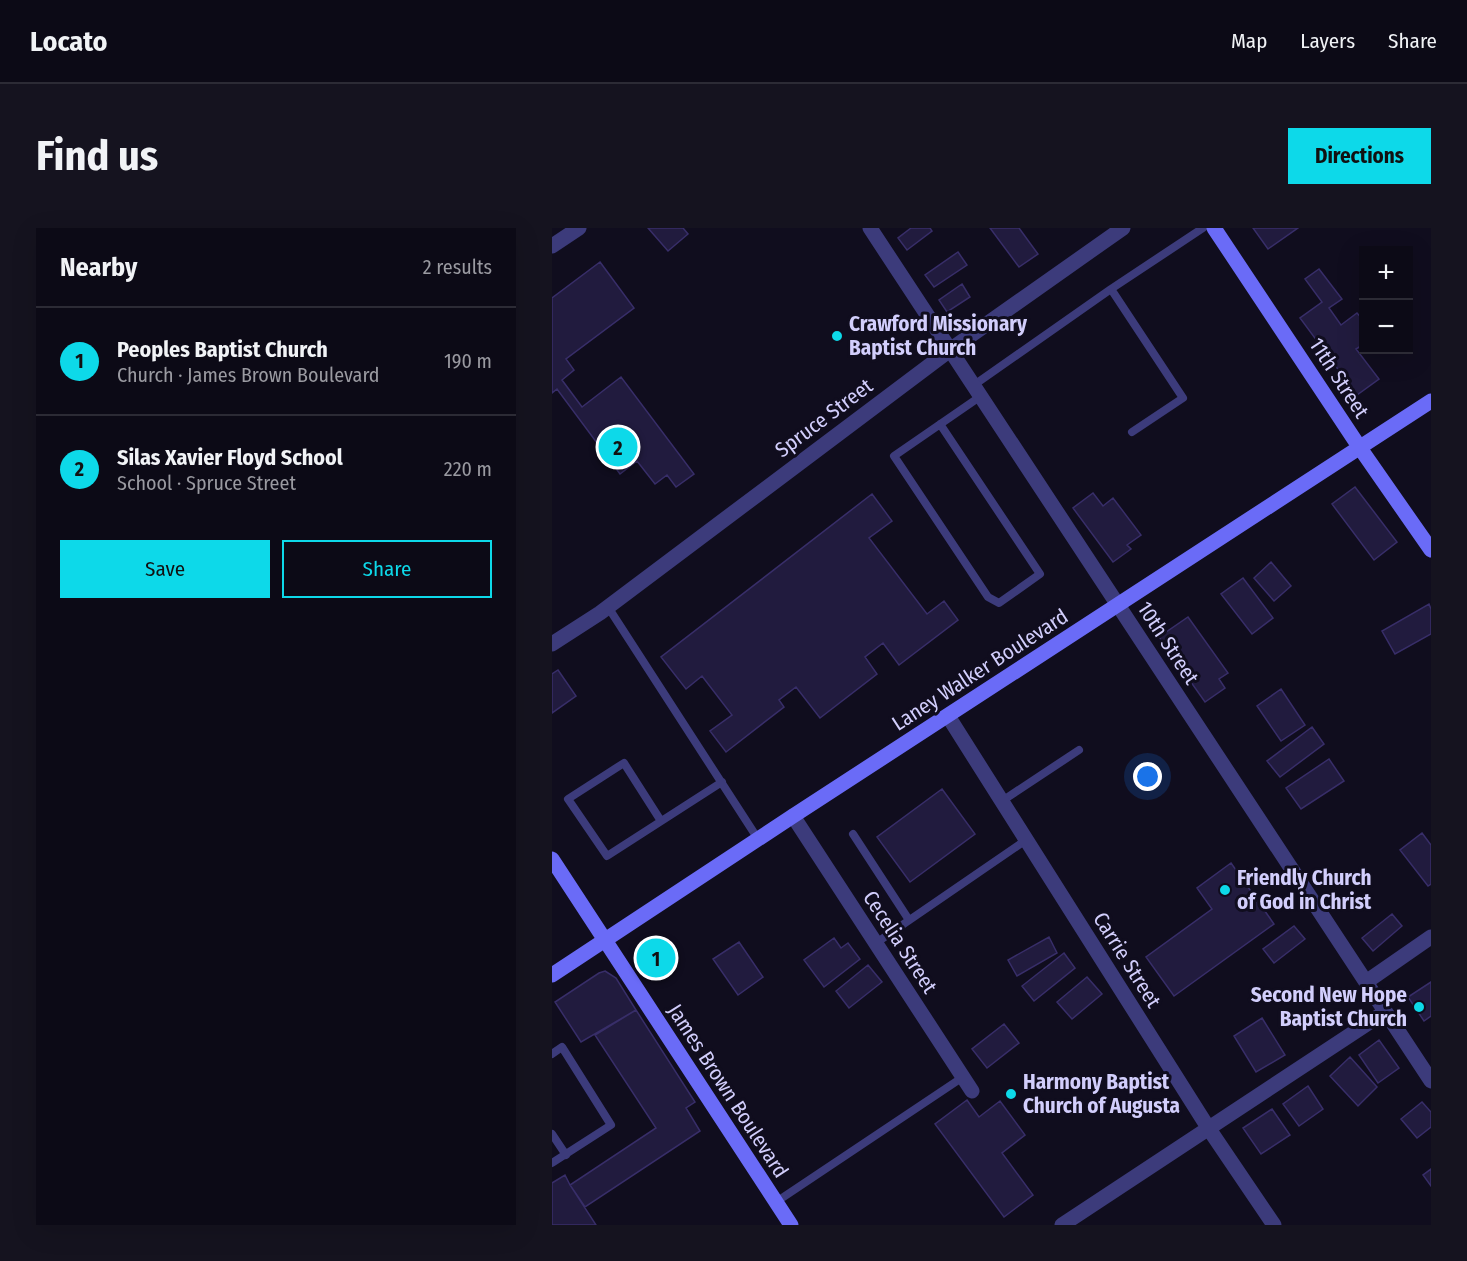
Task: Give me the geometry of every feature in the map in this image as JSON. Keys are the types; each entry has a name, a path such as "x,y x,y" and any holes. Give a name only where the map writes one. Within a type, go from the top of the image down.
{"main road":[{"name":"11th Street","path":"1214,228 1360,448 1431,550"},
{"name":"Laney Walker Boulevard","path":"552,975 1431,401"},
{"name":"James Brown Boulevard","path":"552,859 791,1225"}],"street":[{"path":"552,246 579,228"},
{"name":"10th Street","path":"870,228 1431,1081"},
{"name":"Spruce Street","path":"552,644 608,607 950,350 1123,228"},
{"name":"Carrie Street","path":"948,716 1209,1129 1274,1225"},
{"name":"Cecelia Street","path":"794,816 972,1091"},
{"path":"1366,982 1431,937"},
{"path":"1062,1225 1385,1012"}],"lane":[{"path":"940,424 1040,574 999,603 988,597 894,456 940,424 977,391 1111,289 1203,228"},
{"path":"1111,289 1183,398 1132,432"},
{"path":"608,607 758,839"},
{"path":"1002,801 1079,750"},
{"path":"661,821 624,763 568,799 607,856 722,782"},
{"path":"853,834 909,920"},
{"path":"876,943 1026,840"},
{"path":"552,1054 562,1047 611,1125 552,1163"},
{"path":"776,1202 963,1077"},
{"path":"552,1134 566,1155"}],"building":[{"path":"648,228 683,228 688,234 668,251"},
{"path":"911,228 930,228 932,231 907,250 898,238"},
{"path":"990,228 1019,228 1038,254 1019,267"},
{"path":"1253,228 1298,228 1268,249"},
{"path":"958,252 967,265 934,287 925,275"},
{"path":"600,262 634,308 566,359 574,370 562,380 582,407 621,377 694,474 676,487 667,475 655,484 637,461 620,474 557,389 552,393 552,298"},
{"path":"1319,269 1342,299 1329,308 1341,325 1357,313 1359,315 1359,347 1356,349 1379,379 1357,395 1300,318 1322,302 1305,279"},
{"path":"962,284 970,297 947,312 939,300"},
{"path":"1355,487 1397,542 1374,560 1332,504"},
{"path":"1093,493 1103,506 1113,498 1141,535 1127,545 1131,549 1113,562 1073,508"},
{"path":"872,494 892,521 869,538 927,614 944,601 958,620 899,665 883,643 865,657 877,674 820,718 796,687 779,700 784,707 726,752 710,731 732,715 702,676 686,689 661,657"},
{"path":"1271,562 1291,586 1274,601 1254,578"},
{"path":"1243,578 1273,618 1252,634 1221,594"},
{"path":"1429,604 1431,634 1395,654 1382,631"},
{"path":"1188,617 1228,673 1219,679 1225,688 1205,702 1159,637"},
{"path":"558,670 576,696 552,713 552,674"},
{"path":"1281,689 1305,725 1281,741 1257,706"},
{"path":"1312,727 1324,744 1280,777 1267,761"},
{"path":"1329,759 1344,781 1301,809 1286,788"},
{"path":"942,789 975,834 910,882 877,837"},
{"path":"1422,833 1431,845 1431,884 1428,886 1400,850"},
{"path":"1231,863 1274,924 1174,996 1146,957 1212,909 1197,888"},
{"path":"1392,914 1402,926 1373,951 1362,938"},
{"path":"1294,926 1305,939 1274,963 1263,949"},
{"path":"1049,937 1057,953 1017,976 1008,960"},
{"path":"834,938 841,948 848,943 860,959 824,987 804,960"},
{"path":"739,942 763,977 738,995 713,959"},
{"path":"1064,953 1075,968 1034,1001 1022,986"},
{"path":"868,965 882,982 849,1008 836,991"},
{"path":"605,971 616,978 636,1010 581,1042 555,1002"},
{"path":"1087,977 1102,994 1072,1019 1057,1002"},
{"path":"1431,982 1431,1016 1424,1021 1408,997"},
{"path":"636,1010 695,1102 686,1108 700,1131 585,1207 570,1185 656,1128 595,1035"},
{"path":"1262,1018 1285,1055 1256,1072 1234,1036"},
{"path":"1004,1024 1019,1043 987,1068 972,1049"},
{"path":"1379,1040 1399,1068 1378,1083 1359,1055"},
{"path":"1350,1057 1377,1087 1358,1106 1330,1076"},
{"path":"1308,1086 1323,1109 1299,1126 1283,1104"},
{"path":"967,1100 979,1117 1000,1101 1025,1135 1002,1153 1033,1195 1004,1217 935,1124"},
{"path":"1422,1102 1431,1112 1431,1127 1417,1138 1401,1119"},
{"path":"1272,1109 1290,1135 1261,1154 1243,1128"},
{"path":"1431,1169 1431,1186 1423,1175"},
{"path":"565,1175 596,1225 552,1225 552,1183"}],"place":[{"name":"Crawford Missionary Baptist Church","path":"837,336"},
{"name":"Silas Xavier Floyd School","path":"618,447"},
{"name":"Friendly Church of God in Christ","path":"1225,890"},
{"name":"Peoples Baptist Church","path":"656,958"},
{"name":"Second New Hope Baptist Church","path":"1419,1007"},
{"name":"Harmony Baptist Church of Augusta","path":"1011,1094"}]}
